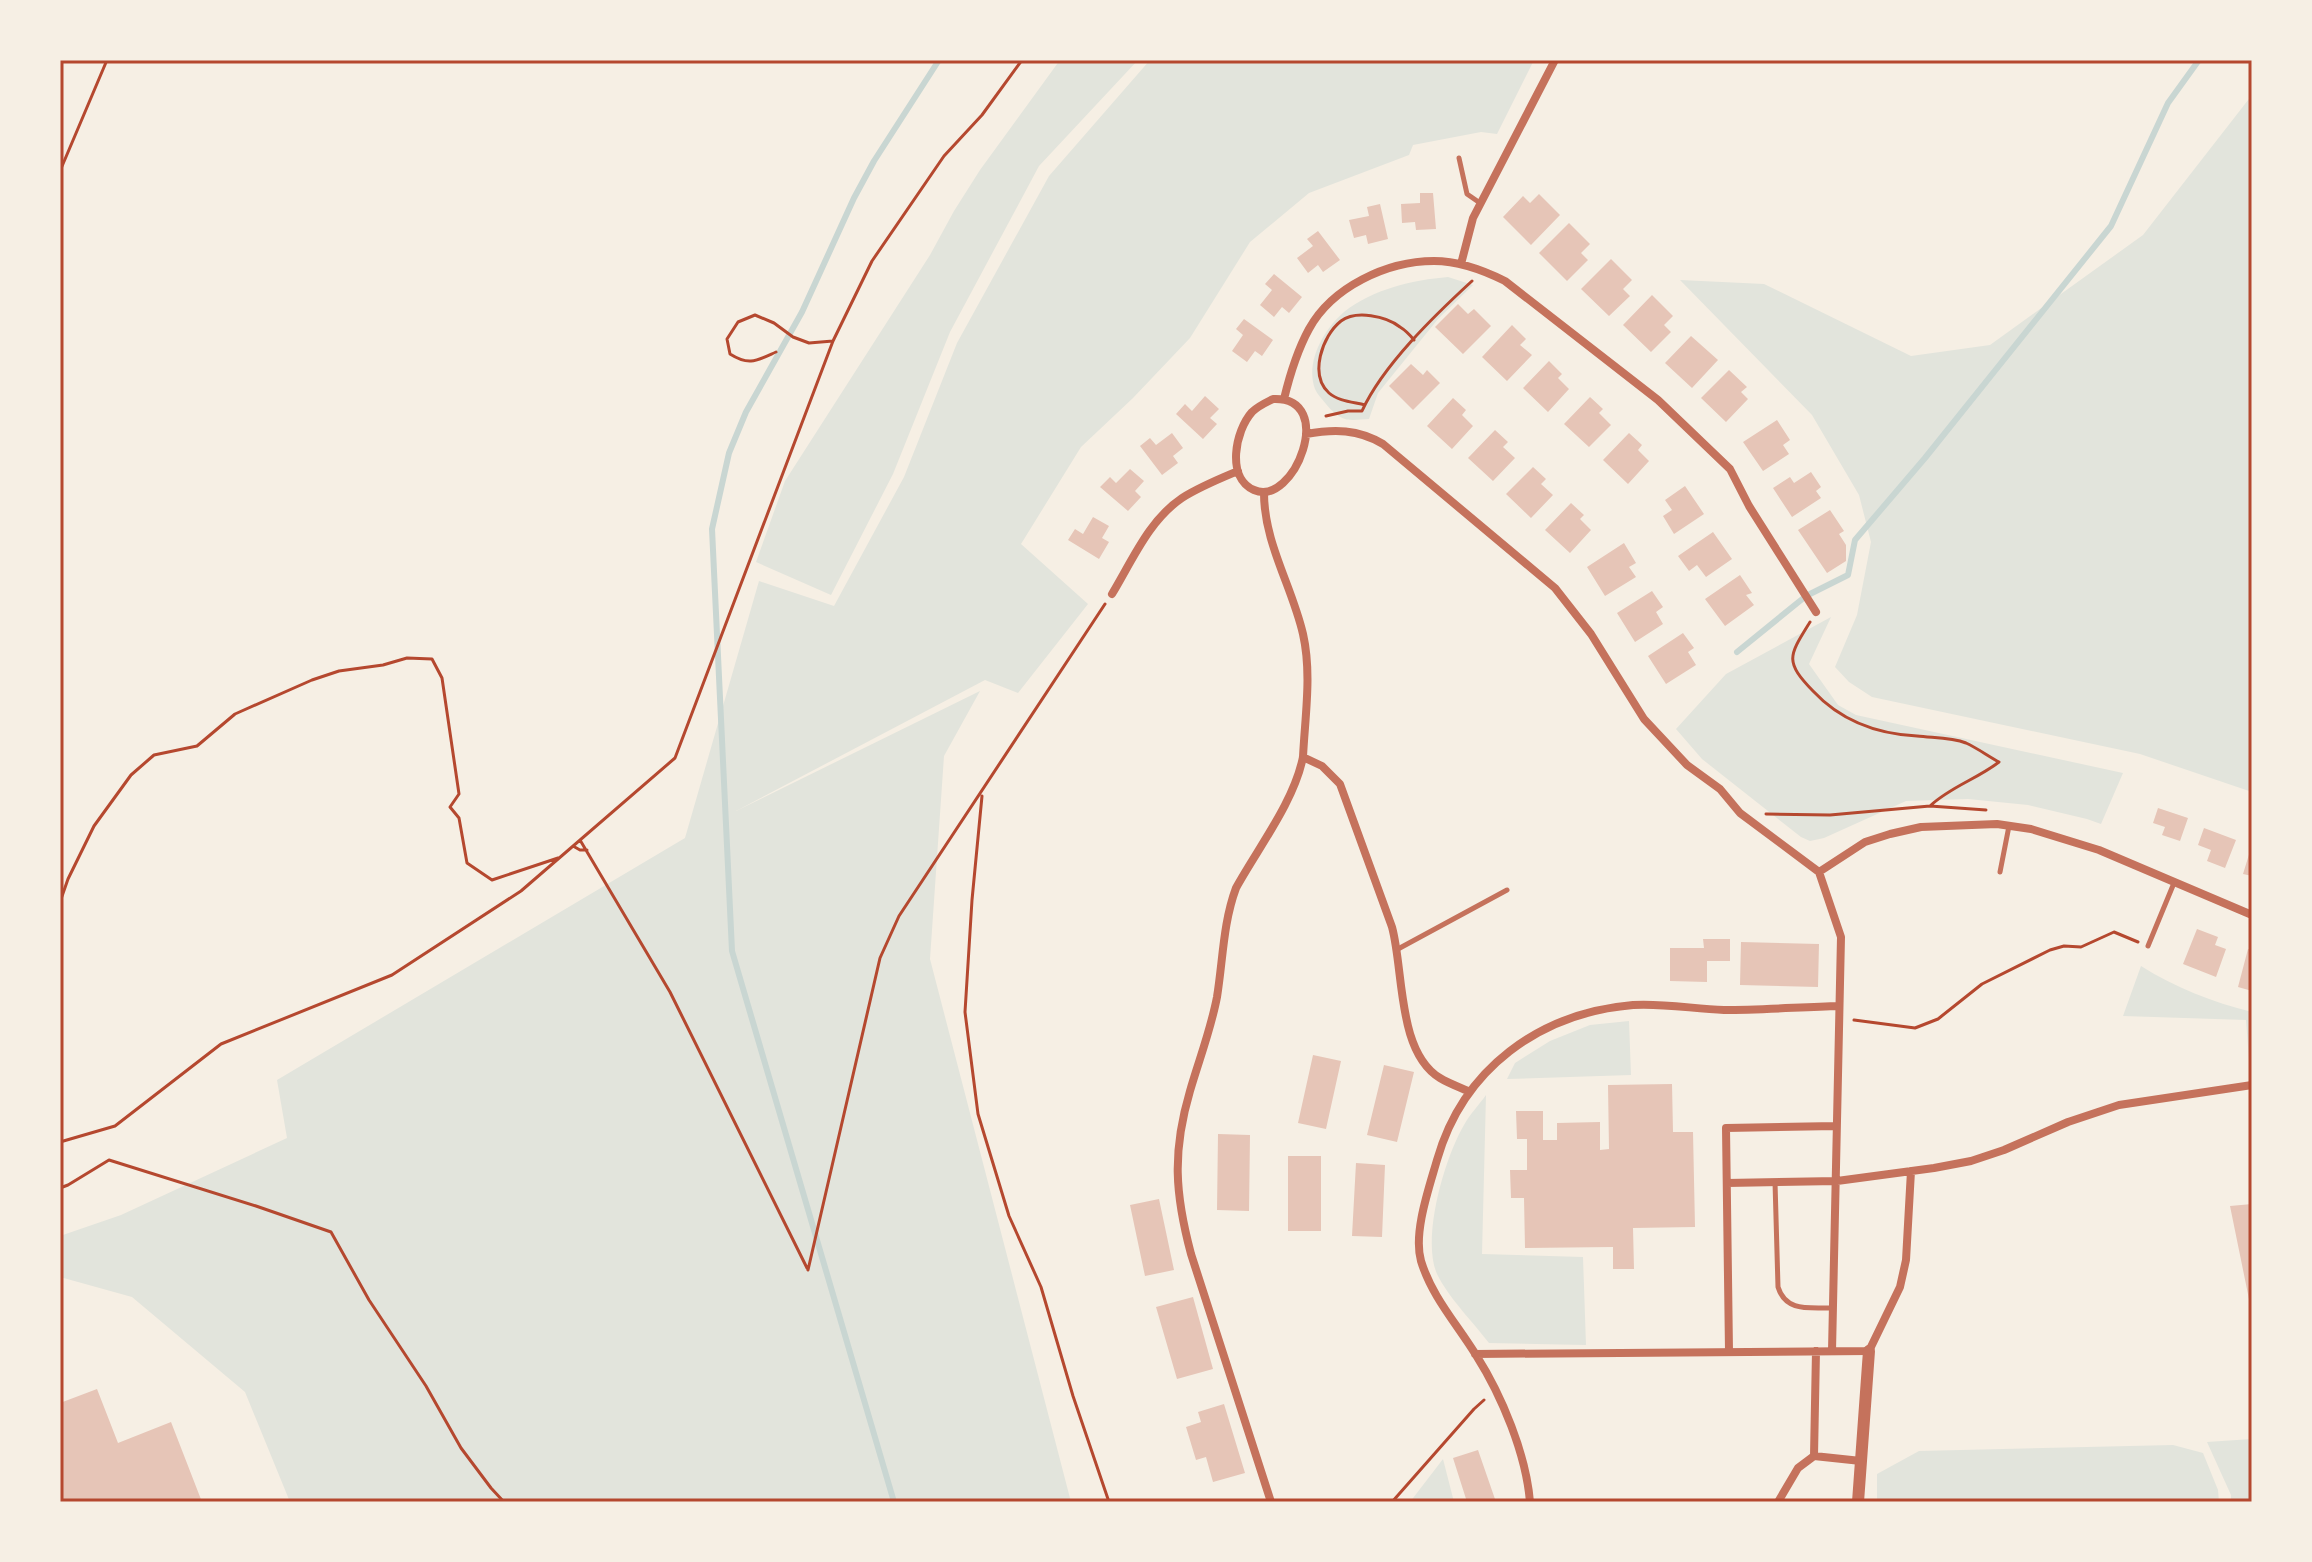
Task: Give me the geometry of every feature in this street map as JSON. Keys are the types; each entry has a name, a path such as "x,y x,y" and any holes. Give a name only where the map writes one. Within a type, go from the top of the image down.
{"street":[{"path":"1461,264 1467,233 1480,203 1555,60"},
{"path":"1284,399 1297,354 1310,327 1326,305 1346,289 1386,270 1410,264 1435,261 1483,270 1505,281 1658,400 1730,469 1749,506 1816,612"},
{"path":"1273,399 1284,399 1295,404 1307,421 1303,450 1287,480 1264,493 1242,481 1236,461 1237,447 1245,422 1253,411 1273,399"},
{"path":"1306,434 1333,429 1369,435 1555,588 1591,634 1644,719 1687,765 1720,789 1740,813 1819,872 1841,937 1832,1351"},
{"path":"1112,594 1153,526 1168,509 1205,485 1238,471"},
{"path":"1264,493 1270,538 1302,632 1306,654 1303,757 1285,804 1230,903 1217,997 1184,1118 1177,1168 1181,1218 1191,1254 1271,1502"},
{"path":"1303,757 1322,766 1340,784 1398,949 1411,1039 1419,1055 1439,1077 1468,1091"},
{"path":"1819,872 1865,842 1890,834 1921,827 1997,824 2031,829 2089,847 2252,915"},
{"path":"1530,1502 1519,1453 1496,1390 1438,1299 1420,1257 1422,1221 1439,1152 1451,1119 1468,1091 1492,1065 1518,1044 1571,1019 1598,1011 1632,1005 1713,1010 1839,1006"},
{"path":"1727,1183 1837,1181 1971,1161 2092,1112 2119,1105 2252,1085"},
{"path":"1729,1351 1726,1128 1836,1126"},
{"path":"1858,1502 1869,1351 1900,1287 1906,1260 1911,1171"},
{"path":"1814,1456 1816,1351"},
{"path":"1475,1354 1869,1351"},
{"path":"1778,1502 1798,1468 1814,1456 1861,1461"}],"lane":[{"path":"1459,158 1467,194 1480,203"},
{"path":"2000,872 2009,826"},
{"path":"2148,946 2174,883"},
{"path":"1398,949 1507,890"},
{"path":"1775,1181 1778,1287 1781,1296 1794,1306 1833,1308"}],"path":[{"path":"60,171 107,60"},
{"path":"60,1142 115,1126 221,1044 392,975 521,891 675,758 833,341 872,261 944,156 982,115 1022,60"},
{"path":"1307,421 1348,411 1362,411 1375,387 1428,323 1483,270"},
{"path":"776,352 758,360 742,362 730,354 727,339 738,322 755,315 809,343 833,341"},
{"path":"1365,405 1338,398 1322,384 1320,357 1329,335 1342,320 1363,315 1387,320 1414,340"},
{"path":"580,840 670,992 808,1270 880,958 899,916 1112,594"},
{"path":"1816,612 1797,643 1792,659 1796,673 1828,707 1864,727 1895,735 1966,743 1999,762 1983,774 1943,793 1930,806"},
{"path":"60,902 94,826 131,775 154,755 197,746 235,714 312,680 339,671 407,658 432,659 442,678 459,794 450,807 459,818 467,863 492,880 561,856"},
{"path":"982,792 965,1012 978,1114 1009,1216 1041,1287 1109,1502"},
{"path":"1740,813 1830,815 1930,806 1986,809"},
{"path":"573,846 587,850"},
{"path":"1839,1018 1915,1028 1938,1019 1982,984 2050,950 2064,946 2081,947 2114,932 2148,946"},
{"path":"60,1188 109,1160 331,1232 369,1300 426,1386 461,1448 504,1502"},
{"path":"1392,1502 1474,1409 1496,1390"}],"shaded area":[{"path":"1060,60 1138,60 1039,166 950,332 893,474 831,595 756,562 785,481 930,255 980,170"},
{"path":"1150,60 1534,60 1497,134 1481,132 1413,145 1409,155 1309,193 1250,242 1190,338 1081,447 1021,544 1088,604 1018,693 985,680 736,811 980,691 944,756 930,959 1071,1502 290,1502 245,1392 132,1297 60,1277 60,1236 121,1215 287,1138 277,1080 685,838 759,581 834,606 904,477 957,343 1049,176"},
{"path":"2252,95 2252,792 2140,754 1872,697 1849,682 1835,667 1857,615 1871,542 1859,495 1812,415 1680,280 1764,284 1911,356 1990,345 2143,235"},
{"path":"1448,277 1473,285 1438,319 1378,393 1369,419 1347,420 1334,413 1315,389 1312,368 1318,347 1330,327 1344,312 1368,297 1407,283"},
{"path":"1831,617 1809,664 1838,705 1856,715 2123,773 2101,824 2028,805 1968,799 1906,801 1824,838 1810,841 1801,837 1702,759 1676,729 1726,674"},
{"path":"2141,966 2195,994 2252,1012 2252,1059 2249,1059 2246,1020 2123,1016"},
{"path":"1629,1021 1631,1075 1507,1079 1515,1063 1550,1041 1590,1025"},
{"path":"1486,1095 1482,1254 1583,1257 1586,1345 1489,1343 1437,1274 1432,1240 1437,1198 1457,1139"},
{"path":"2252,1439 2252,1502 2231,1502 2231,1495 2207,1442"},
{"path":"2173,1445 2203,1453 2218,1490 2219,1502 1877,1502 1877,1474 1919,1451"},
{"path":"1443,1459 1454,1502 1410,1502"}],"building":[{"path":"1420,193 1433,193 1436,229 1416,230 1415,222 1402,223 1401,204 1420,203"},
{"path":"1539,194 1560,215 1531,245 1503,217 1523,196 1530,203"},
{"path":"1380,204 1388,239 1368,244 1366,235 1354,238 1349,220 1369,216 1367,207"},
{"path":"1569,223 1590,244 1581,253 1588,260 1567,281 1539,253"},
{"path":"1318,231 1340,260 1323,272 1318,265 1308,273 1297,258 1313,246 1307,239"},
{"path":"1611,259 1632,280 1623,289 1630,296 1609,316 1581,289"},
{"path":"1274,274 1302,297 1289,313 1282,307 1274,317 1260,305 1272,290 1265,284"},
{"path":"1652,295 1673,316 1664,325 1671,332 1651,352 1623,325"},
{"path":"1458,304 1468,314 1474,309 1491,326 1463,354 1435,327"},
{"path":"1244,319 1273,340 1262,356 1255,351 1247,362 1232,351 1243,335 1236,329"},
{"path":"1512,325 1526,339 1520,345 1532,355 1507,381 1482,357"},
{"path":"1691,336 1718,360 1692,388 1665,363"},
{"path":"1549,361 1562,374 1558,378 1569,389 1548,412 1523,388"},
{"path":"1411,364 1423,375 1427,370 1440,383 1413,410 1389,386"},
{"path":"1729,370 1747,387 1741,392 1748,399 1726,422 1701,398"},
{"path":"1205,396 1219,409 1210,418 1217,424 1203,439 1176,414 1185,404 1192,411"},
{"path":"1590,397 1603,409 1599,413 1611,425 1589,447 1564,424"},
{"path":"1453,398 1466,410 1462,415 1473,426 1452,449 1427,426"},
{"path":"1777,420 1790,440 1783,445 1789,454 1763,471 1743,442"},
{"path":"1495,430 1508,442 1503,447 1515,458 1493,481 1468,458"},
{"path":"1172,433 1183,448 1173,456 1178,463 1162,475 1140,446 1150,438 1156,445"},
{"path":"1629,433 1642,445 1638,450 1649,461 1628,484 1603,460"},
{"path":"1533,467 1546,479 1541,484 1553,495 1531,518 1506,494"},
{"path":"1130,469 1144,481 1135,491 1141,497 1128,511 1100,487 1110,477 1116,483"},
{"path":"1811,472 1821,487 1816,491 1821,498 1792,517 1773,488 1790,477 1794,483"},
{"path":"1685,486 1704,514 1674,534 1663,516 1672,510 1665,500"},
{"path":"1571,503 1584,515 1580,519 1591,530 1570,553 1545,530"},
{"path":"1830,510 1844,531 1839,534 1846,545 1846,561 1827,573 1798,530"},
{"path":"1093,517 1109,526 1102,538 1109,542 1099,559 1068,540 1075,529 1083,534"},
{"path":"1713,532 1732,559 1706,577 1697,565 1689,571 1678,556"},
{"path":"1624,543 1636,563 1629,567 1636,577 1605,596 1587,567"},
{"path":"1740,575 1752,593 1746,595 1754,605 1725,626 1705,599"},
{"path":"1652,591 1663,607 1656,612 1663,624 1635,642 1617,613"},
{"path":"1683,633 1694,648 1688,652 1696,665 1666,684 1648,656"},
{"path":"2158,808 2188,818 2180,841 2162,835 2165,827 2153,823"},
{"path":"2204,828 2236,840 2225,868 2207,861 2211,850 2198,845"},
{"path":"2252,848 2252,876 2243,874"},
{"path":"2197,929 2218,937 2215,945 2226,949 2216,977 2183,964"},
{"path":"1703,939 1730,939 1730,961 1707,961 1707,982 1670,981 1670,948 1704,948"},
{"path":"1741,942 1819,944 1818,987 1740,985"},
{"path":"2248,949 2252,950 2252,991 2238,987"},
{"path":"1313,1055 1341,1061 1326,1129 1298,1123"},
{"path":"1384,1065 1414,1072 1397,1142 1367,1135"},
{"path":"1672,1084 1673,1132 1693,1132 1695,1227 1633,1228 1634,1269 1613,1269 1613,1247 1525,1248 1524,1198 1511,1198 1510,1170 1527,1170 1527,1139 1517,1139 1516,1111 1543,1111 1543,1140 1557,1140 1557,1123 1600,1122 1600,1150 1609,1149 1608,1085"},
{"path":"1218,1134 1250,1135 1249,1211 1217,1210"},
{"path":"1288,1156 1321,1156 1321,1231 1288,1231"},
{"path":"1356,1163 1385,1165 1382,1237 1352,1236"},
{"path":"1159,1199 1174,1270 1145,1276 1130,1205"},
{"path":"2252,1204 2252,1309 2251,1309 2230,1206"},
{"path":"1193,1297 1213,1369 1177,1379 1156,1307"},
{"path":"97,1389 118,1443 171,1422 202,1502 60,1502 60,1403"},
{"path":"1224,1404 1245,1473 1213,1482 1206,1457 1196,1460 1186,1427 1201,1422 1198,1412"},
{"path":"1478,1450 1496,1502 1467,1502 1453,1458"}],"waterway":[{"path":"894,1502 732,951 712,529 729,453 746,412 802,312 874,161 939,60"},
{"path":"1737,652 1806,596 1848,575 1855,540 1925,458 2111,226 2168,103 2199,60"}]}
